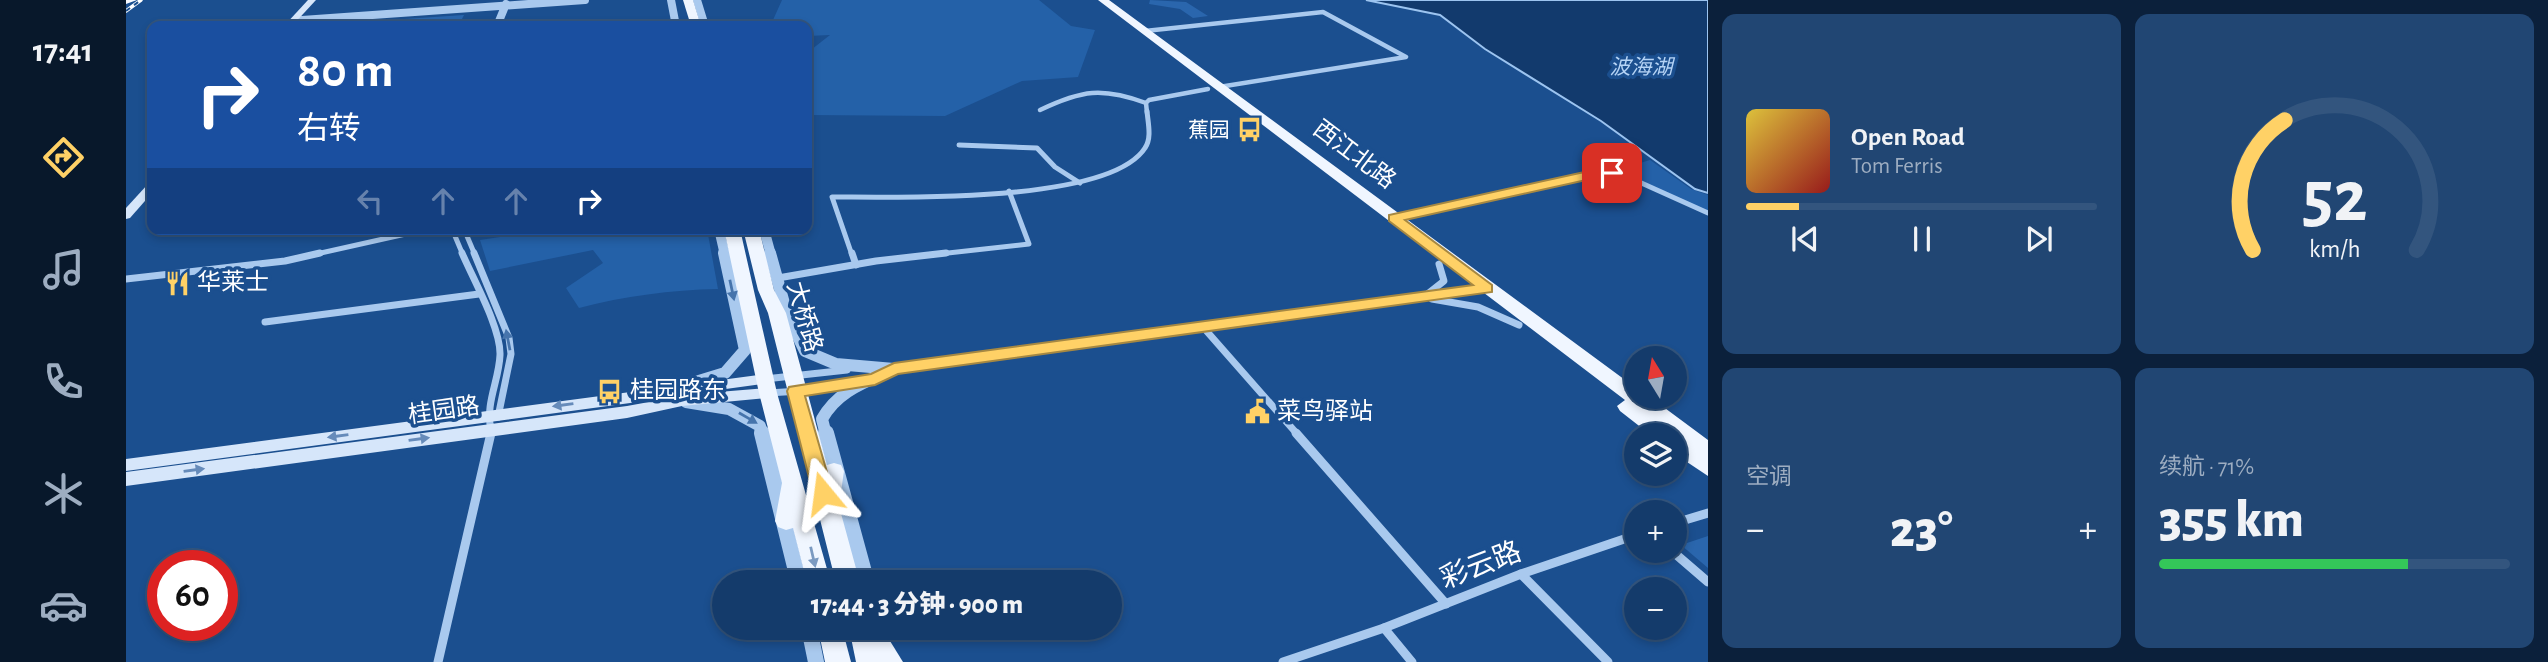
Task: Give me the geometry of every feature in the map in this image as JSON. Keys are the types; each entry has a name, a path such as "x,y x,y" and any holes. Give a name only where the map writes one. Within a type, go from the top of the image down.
{"highway":[{"path":"126,1 132,0"}],"main road":[{"path":"293,21 312,0"},
{"path":"301,21 319,0"},
{"name":"西江北路","path":"1092,0 1145,31 1214,88 1394,218 1432,254"},
{"name":"西江北路","path":"1103,0 1117,14 1432,254 1570,356 1708,451"},
{"path":"684,21 687,2"},
{"path":"126,205 147,182"},
{"path":"126,215 147,192"},
{"name":"大桥路","path":"728,235 791,485 802,511 816,570"},
{"name":"大桥路","path":"752,235 766,290 777,313 793,384 844,570"},
{"path":"777,313 779,281"},
{"name":"西江北路","path":"1480,289 1519,325 1570,356 1650,423"},
{"name":"桂园路","path":"126,465 492,420 682,401 766,386"},
{"name":"桂园路","path":"126,479 655,393 766,386"},
{"path":"1687,452 1708,468"},
{"path":"828,511 834,471"},
{"path":"786,521 791,485"},
{"path":"833,640 838,662"},
{"path":"863,640 869,662"},
{"path":"876,640 890,662"}],"street":[{"path":"301,21 557,0"},
{"path":"503,5 585,0"},
{"path":"671,0 683,21"},
{"path":"687,2 701,21"},
{"path":"493,21 503,5"},
{"path":"498,21 503,5"},
{"path":"1040,110 1067,96 1101,89 1118,91 1146,103 1214,88 1406,57 1323,12 1145,31"},
{"path":"856,265 832,197 1009,191 1080,183 1118,172 1140,155 1149,134 1146,103"},
{"path":"959,145 1037,148 1055,167 1080,183"},
{"path":"1394,218 1598,173 1628,177 1708,213"},
{"path":"779,281 856,265 1029,244 1009,191"},
{"path":"126,279 285,261 401,235"},
{"path":"455,235 500,349 492,420"},
{"path":"438,662 492,420 511,354 509,338 466,235"},
{"path":"655,393 715,378 742,358 745,351 727,235"},
{"path":"766,235 799,345 805,351 827,360 862,367 894,369 1480,289"},
{"path":"1421,298 1444,281 1432,254"},
{"path":"265,322 479,293"},
{"path":"1421,298 1478,307 1519,325"},
{"path":"1202,327 1446,604"},
{"path":"766,386 793,384 862,367"},
{"path":"863,570 834,471 822,419 829,403 841,394 894,369"},
{"path":"766,386 875,379"},
{"path":"682,401 729,409 746,415 760,426 796,570"},
{"path":"1687,519 1708,513"},
{"name":"彩云路","path":"1283,662 1384,628 1521,574 1624,539"},
{"path":"1686,563 1708,582"},
{"path":"1521,574 1608,662"},
{"path":"1384,628 1412,662"},
{"path":"811,640 816,662"},
{"path":"884,640 890,662"}],"shaded area":[{"path":"782,0 1039,0 1071,26 1095,30 1078,77 1022,81 945,116 812,115 812,49 830,35 812,36 812,21 773,20"},
{"path":"1650,160 1691,189 1708,195 1708,211 1614,171"},
{"path":"514,235 708,235 718,289 648,294 579,308 566,288 603,263 593,250 490,271 480,240"}],"water":[{"name":"波海湖","path":"1366,0 1708,0 1708,193 1695,189 1601,121 1485,49 1440,15"}],"building":[{"path":"1150,0 1186,2 1208,16 1193,18 1180,9 1149,4"},
{"path":"464,15 461,21 403,21"},
{"path":"1708,536 1708,568 1687,550 1687,543"}],"railway":[{"path":"126,11 141,0"}],"place":[{"name":"蕉园","path":"1250,130"},
{"name":"华莱士","path":"177,283"},
{"name":"桂园路东","path":"610,391"},
{"name":"菜鸟驿站","path":"1257,412"}],"route":[{"path":"823,493 795,391 816,390 875,379 894,369 1487,288 1394,218 1598,173 1612,173"}]}
